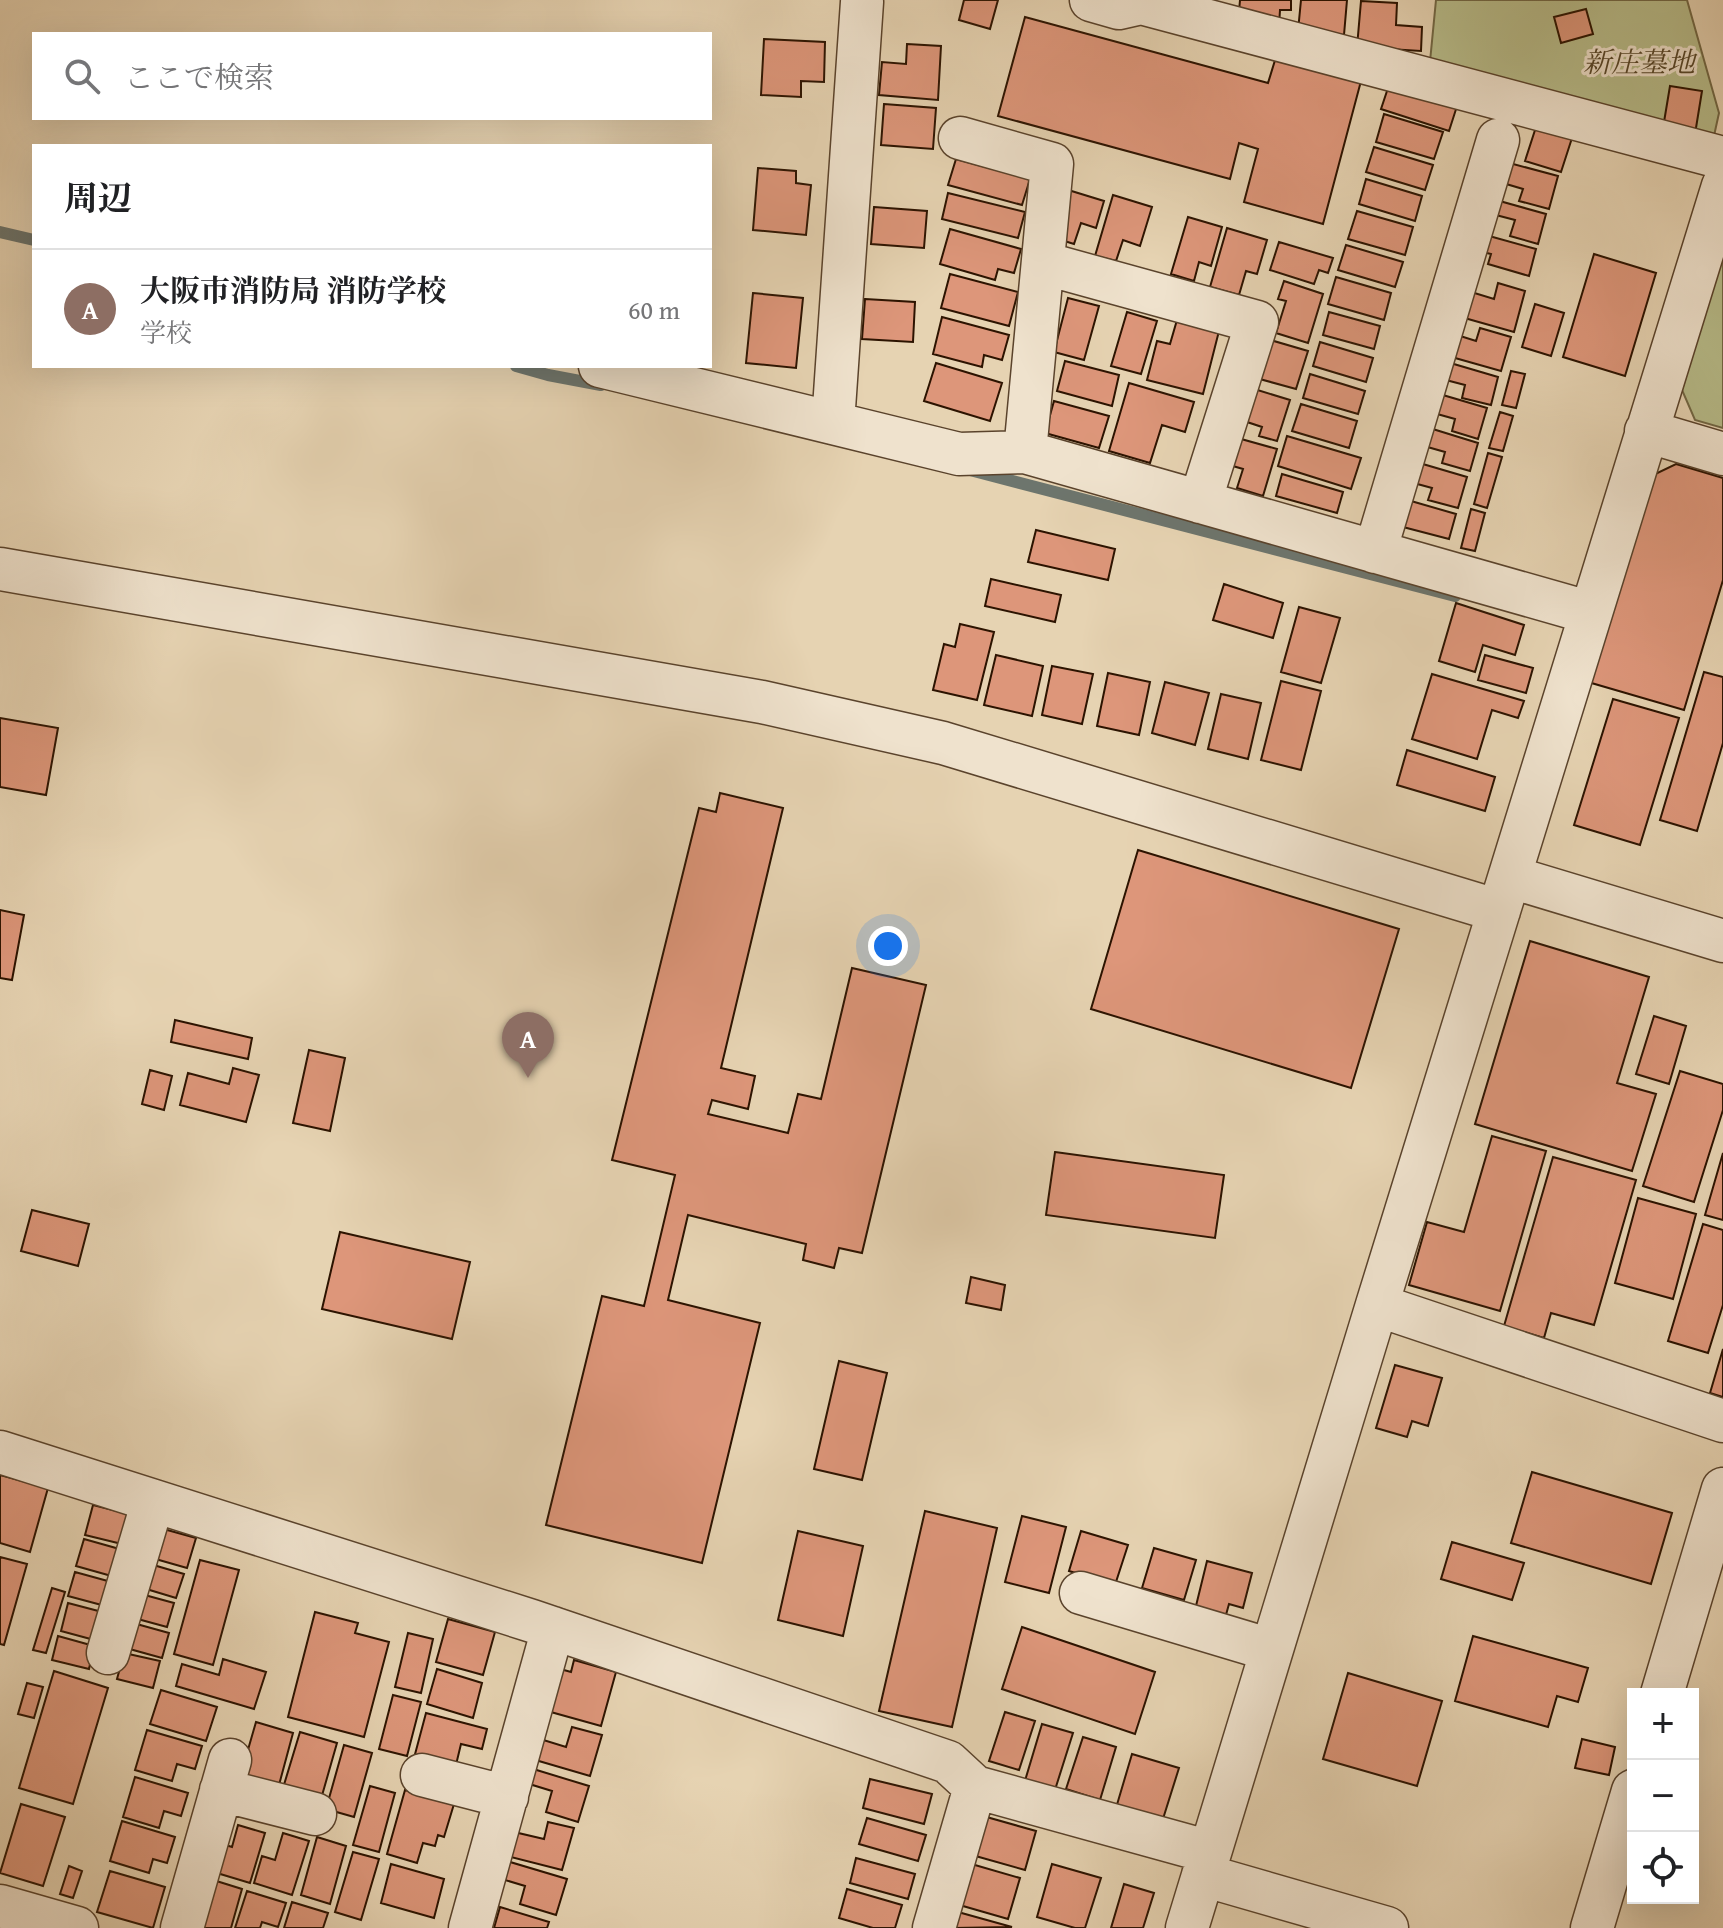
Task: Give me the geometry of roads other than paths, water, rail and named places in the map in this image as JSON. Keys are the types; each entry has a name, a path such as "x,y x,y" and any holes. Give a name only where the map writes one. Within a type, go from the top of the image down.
{"street":[{"path":"1091,0 1119,8 1141,3 1723,158"},
{"path":"833,423 862,2"},
{"path":"960,138 1052,164 1025,452"},
{"path":"1375,552 1498,140"},
{"path":"1187,1928 1723,186"},
{"path":"1043,263 1257,322 1200,502"},
{"path":"608,368 959,454 1025,452 1591,613"},
{"path":"1646,431 1723,454"},
{"path":"0,569 762,702 943,743 1505,894 1723,941"},
{"path":"1377,1305 1723,1421"},
{"path":"0,1452 553,1628 948,1762 975,1787 1207,1863 1387,1928"},
{"path":"1664,1688 1723,1489"},
{"path":"108,1653 153,1501"},
{"path":"1081,1593 1271,1650"},
{"path":"470,1928 553,1628"},
{"path":"182,1928 226,1775 315,1814"},
{"path":"422,1775 507,1797"},
{"path":"934,1928 975,1787"},
{"path":"1592,1928 1627,1811"},
{"path":"0,1906 77,1928"}],"waterway":[{"path":"0,232 32,240"},
{"path":"523,368 601,385"},
{"path":"970,470 1455,596"}],"place":[{"name":"大阪市消防局 消防学校","path":"528,1078"}],"park label":[{"name":"新庄墓地","path":"1639,62"}]}
